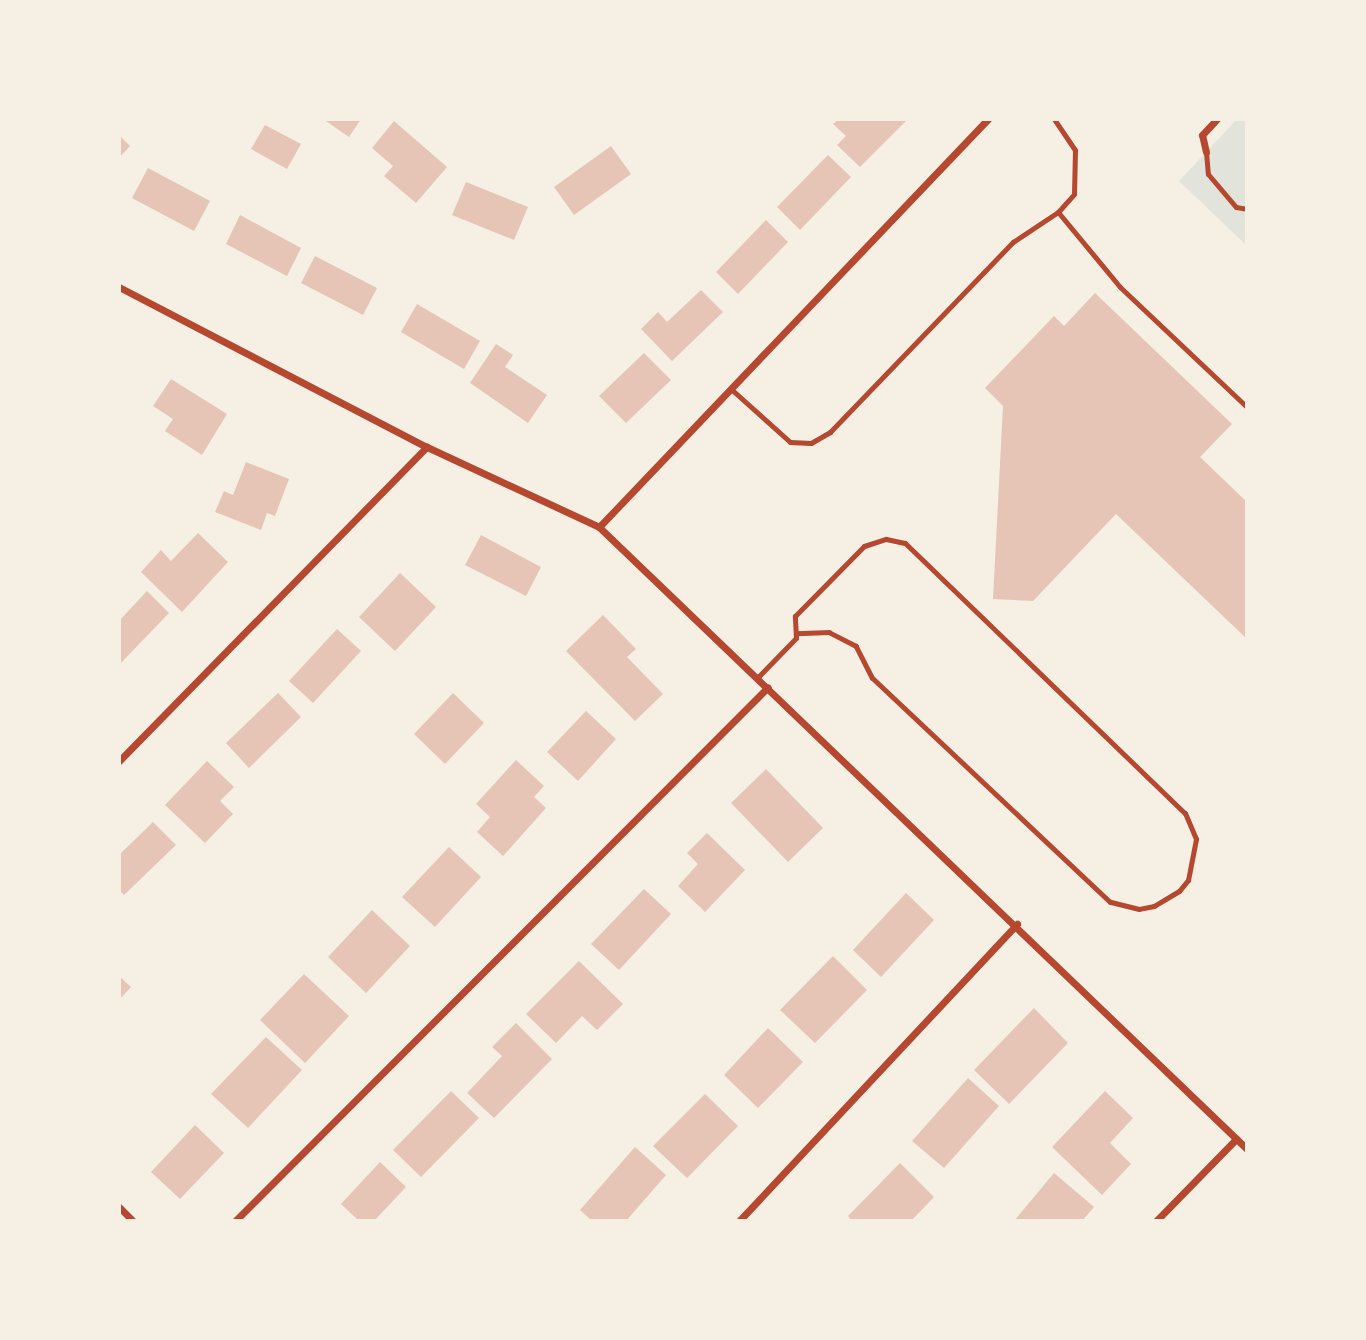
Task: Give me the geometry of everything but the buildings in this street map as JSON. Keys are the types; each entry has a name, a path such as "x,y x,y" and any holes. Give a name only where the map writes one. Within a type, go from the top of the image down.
{"street":[{"path":"599,527 988,119"},
{"path":"1206,152 1202,135 1217,119"},
{"path":"119,287 427,447 599,527 1017,924 1247,1149"},
{"path":"119,761 427,447"},
{"path":"235,1221 768,687"},
{"path":"739,1221 1017,924"},
{"path":"1156,1221 1236,1139"},
{"path":"119,1208 134,1221"}],"lane":[{"path":"731,390 781,438 801,444 822,439 1013,242 1058,212 1074,194 1077,162 1070,139 1054,119"},
{"path":"1206,152 1213,180 1236,207 1247,209"},
{"path":"1058,212 1120,287 1247,407"},
{"path":"758,677 796,633 795,617 864,546 886,538 905,543 1185,813 1197,846 1188,880 1154,906 1139,909 1110,902 872,678 856,646 829,632 796,633"}],"shaded area":[{"path":"1237,119 1247,119 1247,246 1179,181"}]}
